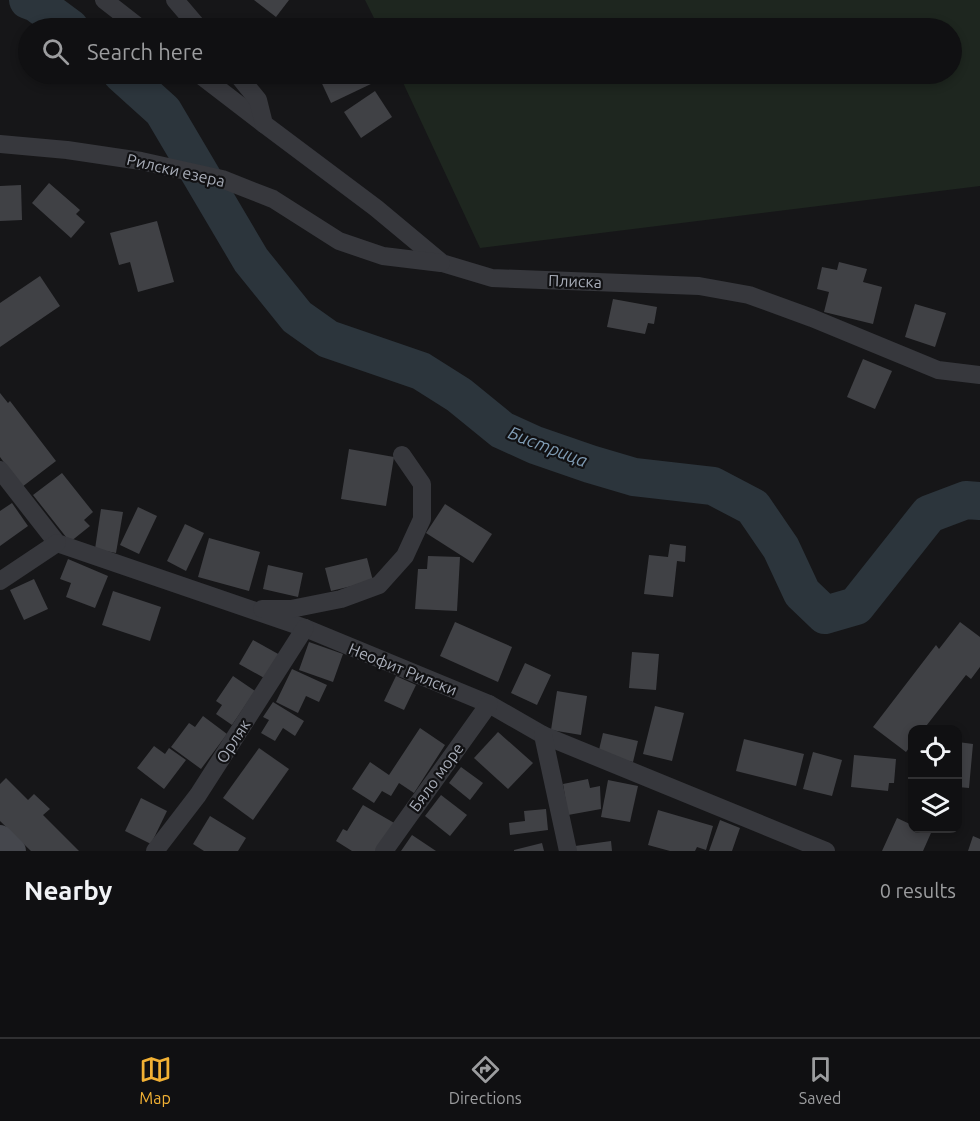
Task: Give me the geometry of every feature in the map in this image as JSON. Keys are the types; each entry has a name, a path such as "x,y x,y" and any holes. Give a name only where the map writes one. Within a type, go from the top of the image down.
{"street":[{"path":"104,0 128,18"},
{"path":"175,0 190,18"},
{"name":"Плиска","path":"212,84 376,208 442,263 492,278 699,286 749,295 812,318 938,370 980,375"},
{"path":"245,84 258,100 264,124"},
{"name":"Рилски езера","path":"0,144 68,150 141,161 222,179 273,200 339,241 382,256 442,263"},
{"path":"248,610 291,609 331,601 379,585 405,556 422,519 422,484 402,455"},
{"path":"0,470 57,543 0,581"},
{"name":"Неофит Рилски","path":"57,543 305,628 489,704 543,735 820,850"},
{"name":"Орляк","path":"155,851 198,795 305,628"},
{"name":"Бяло море","path":"384,851 489,704"},
{"path":"543,735 568,851"},
{"path":"0,838 13,851"}],"shaded area":[{"path":"365,0 980,0 980,186 480,248 404,84 962,84 962,18 374,18"}],"building":[{"path":"254,0 289,0 276,17"},
{"path":"322,84 371,84 331,103"},
{"path":"375,91 392,117 361,138 344,112"},
{"path":"49,183 80,210 76,214 85,222 71,238 32,203"},
{"path":"21,185 22,220 0,221 0,186"},
{"path":"157,221 174,282 138,292 130,262 119,265 110,233"},
{"path":"839,262 867,269 863,282 882,287 873,324 824,312 829,292 817,289 822,267 837,270"},
{"path":"40,276 60,306 0,347 0,303"},
{"path":"613,299 657,307 654,324 648,323 645,334 607,327"},
{"path":"915,304 946,313 935,347 905,337"},
{"path":"863,359 892,371 875,409 847,397"},
{"path":"0,393 8,403 10,401 56,461 22,487 0,457"},
{"path":"349,449 394,457 386,506 341,499"},
{"path":"62,473 93,512 84,520 90,526 70,542 33,495"},
{"path":"12,503 28,526 0,546 0,511"},
{"path":"445,504 492,534 473,563 426,533"},
{"path":"138,507 157,516 139,554 120,545"},
{"path":"101,509 123,512 116,553 95,549"},
{"path":"185,524 204,533 186,571 167,561"},
{"path":"209,538 260,552 249,591 198,577"},
{"path":"670,544 686,546 685,562 677,561 673,597 644,594 649,555 668,557"},
{"path":"428,556 460,557 457,611 415,609 418,569 427,569"},
{"path":"367,558 373,581 331,591 325,568"},
{"path":"68,559 108,576 95,608 66,597 71,583 60,579"},
{"path":"268,565 303,573 298,597 263,589"},
{"path":"34,579 48,609 24,620 10,590"},
{"path":"113,591 161,607 150,641 102,625"},
{"path":"455,622 512,647 498,682 440,656"},
{"path":"960,622 980,637 980,667 971,679 966,675 927,725 908,725 906,752 873,727 936,645 939,649"},
{"path":"253,640 280,655 266,679 239,664"},
{"path":"309,642 343,654 333,682 299,670"},
{"path":"632,652 659,654 656,690 629,688"},
{"path":"525,663 551,675 537,705 511,693"},
{"path":"292,669 327,685 319,702 306,696 298,713 276,702"},
{"path":"233,676 255,691 232,725 216,714 222,705 216,701"},
{"path":"396,676 416,685 404,710 384,701"},
{"path":"557,691 587,696 581,735 551,730"},
{"path":"273,702 304,721 295,736 283,728 275,741 261,733 269,720 263,717"},
{"path":"655,706 684,713 672,761 643,754"},
{"path":"203,716 227,734 201,769 171,747 189,723 195,727"},
{"path":"420,728 445,745 414,793 399,783 391,796 382,791 374,803 352,789 370,762 389,775"},
{"path":"498,732 533,763 508,789 474,758"},
{"path":"603,733 638,741 633,762 598,754"},
{"path":"744,739 804,754 796,786 736,771"},
{"path":"962,743 973,744 969,788 962,787"},
{"path":"154,746 165,754 169,748 186,760 164,789 137,768"},
{"path":"259,748 289,769 253,820 223,798"},
{"path":"813,752 842,760 832,796 803,789"},
{"path":"854,755 896,759 894,783 889,783 888,791 851,787"},
{"path":"461,767 483,783 470,800 449,783"},
{"path":"6,778 28,800 34,794 50,809 43,815 79,851 31,851 0,821 0,784"},
{"path":"588,779 590,788 600,786 601,809 568,815 563,784"},
{"path":"608,780 638,786 630,822 601,817"},
{"path":"441,795 467,815 450,836 425,816"},
{"path":"141,798 167,811 151,844 125,831"},
{"path":"363,805 396,824 380,851 352,851 336,841 343,829 347,831"},
{"path":"546,809 548,830 510,835 509,823 525,821 524,811"},
{"path":"658,810 713,826 706,850 697,847 695,851 670,851 648,845"},
{"path":"210,816 246,838 238,851 204,851 193,844"},
{"path":"897,818 908,823 908,833 931,833 923,851 882,851"},
{"path":"720,820 740,828 732,851 709,851"},
{"path":"412,835 436,851 401,851"},
{"path":"973,836 980,839 980,851 968,851"},
{"path":"611,841 612,851 576,851 575,846"},
{"path":"542,843 544,851 514,851 514,850"}],"waterway":[{"name":"Бистрица","path":"28,0 56,18"},
{"name":"Бистрица","path":"133,84 163,111 251,260 297,317 328,339 421,371 459,395 502,430 535,445 634,477 713,486 753,507 781,548 802,593 825,615 856,606 929,514 966,500 980,501"}]}
